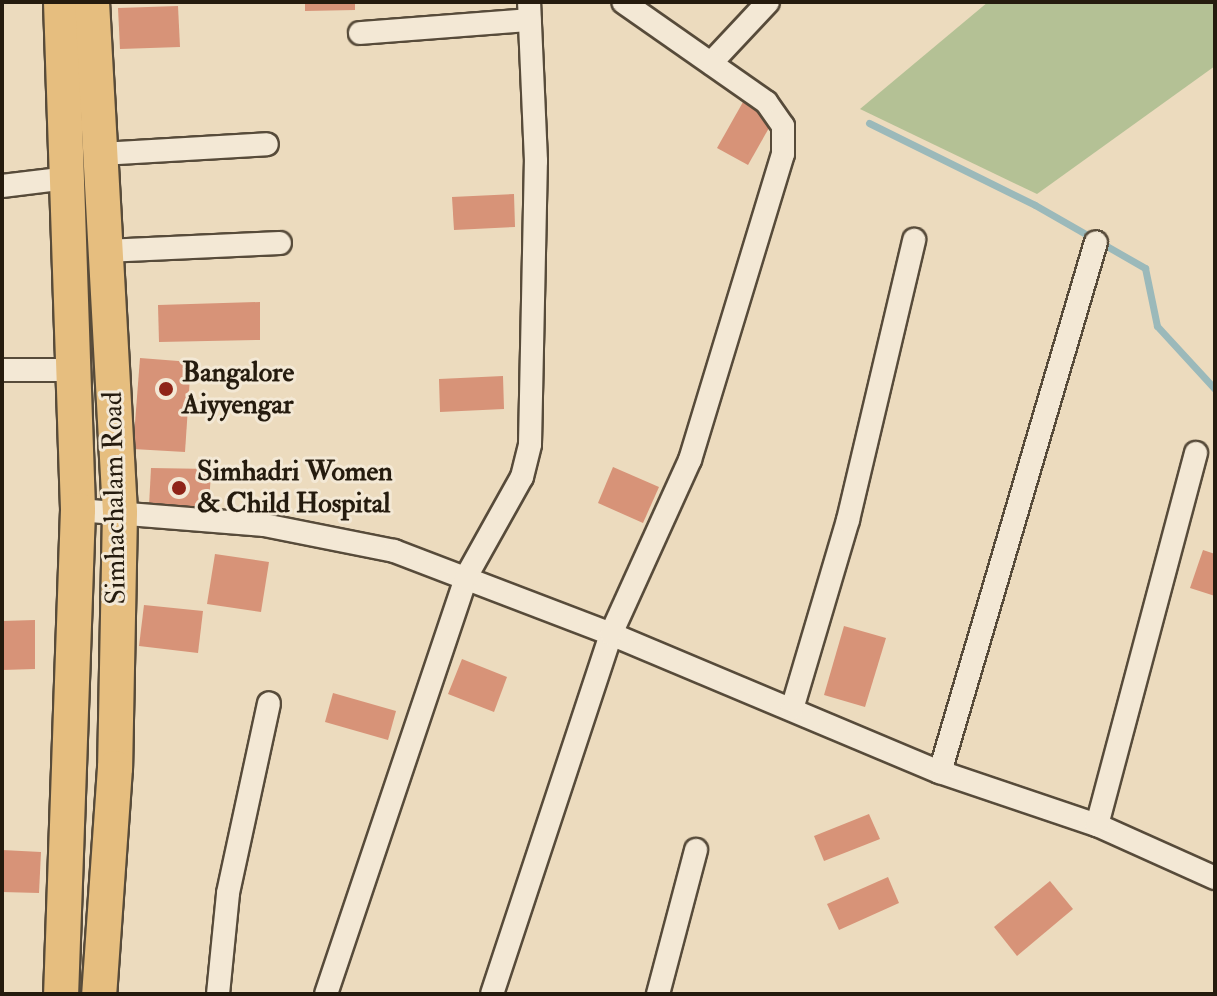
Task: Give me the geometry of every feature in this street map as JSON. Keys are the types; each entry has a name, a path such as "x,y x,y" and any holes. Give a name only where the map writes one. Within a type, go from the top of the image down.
{"main road":[{"path":"61,2 78,510 64,993"},
{"name":"Simhachalam Road","path":"92,2 120,512 115,768 99,994"}],"street":[{"path":"492,994 611,634 690,460 783,154 783,126 766,102 623,2"},
{"path":"711,63 768,2"},
{"path":"326,994 466,577 522,477 530,444 536,161 529,11 360,33"},
{"path":"101,154 267,144"},
{"path":"2,186 67,178"},
{"path":"792,709 848,520 914,240"},
{"path":"940,772 1096,242"},
{"path":"105,251 280,243"},
{"path":"2,370 73,370"},
{"path":"1097,825 1196,453"},
{"path":"78,510 312,532 466,577 611,634 940,772 1097,825 1215,878"},
{"path":"218,994 228,893 269,703"},
{"path":"658,994 696,850"}],"green space":[{"path":"988,2 1215,2 1215,66 1037,194 860,109"}],"building":[{"path":"305,2 355,2 355,10 305,11"},
{"path":"178,6 180,47 120,49 118,8"},
{"path":"743,102 774,119 748,165 717,148"},
{"path":"514,194 515,227 454,230 452,197"},
{"path":"260,302 260,340 159,342 158,305"},
{"path":"140,358 191,362 185,452 133,449"},
{"path":"503,376 504,409 440,412 439,379"},
{"path":"613,467 659,487 643,523 598,503"},
{"path":"151,468 211,469 209,508 149,506"},
{"path":"1203,550 1215,554 1215,596 1190,588"},
{"path":"215,554 269,562 261,612 207,604"},
{"path":"144,605 203,611 198,653 139,646"},
{"path":"35,620 35,669 2,670 2,621"},
{"path":"844,626 886,638 865,707 824,695"},
{"path":"462,659 507,677 494,712 448,694"},
{"path":"333,693 396,711 388,740 325,722"},
{"path":"869,814 880,839 824,861 814,836"},
{"path":"2,850 41,852 39,893 2,892"},
{"path":"888,877 899,903 839,930 827,904"},
{"path":"1050,881 1073,909 1017,956 994,927"}],"waterway":[{"path":"869,123 1035,205 1145,268 1157,326 1215,389"}],"place":[{"name":"Bangalore Aiyyengar","path":"166,389"},
{"name":"Simhadri Women & Child Hospital","path":"179,488"}]}
